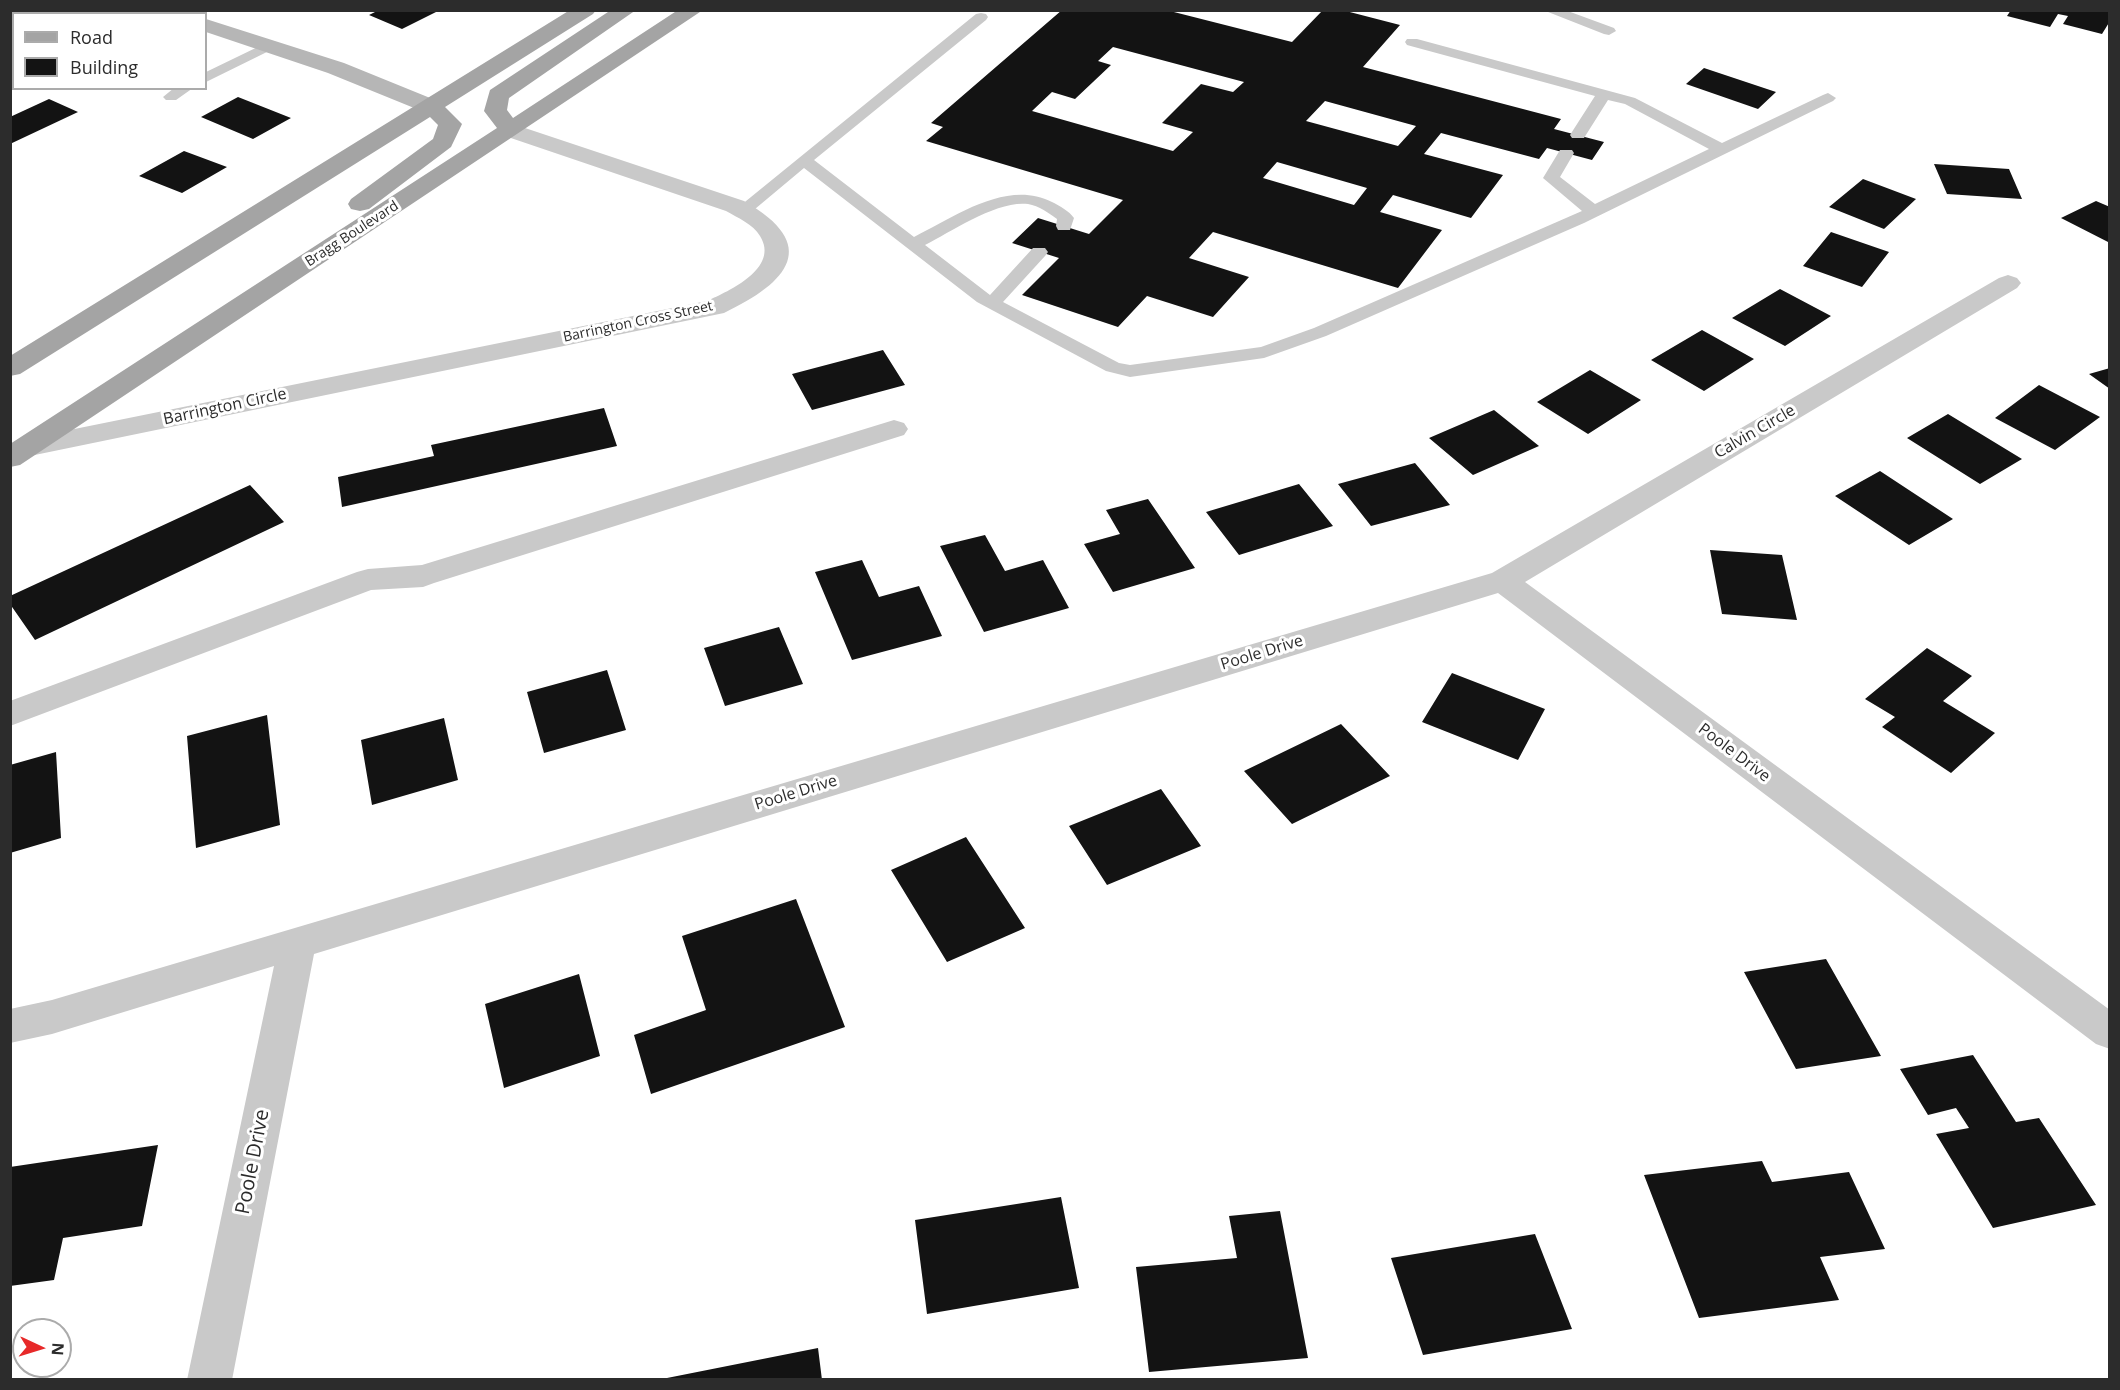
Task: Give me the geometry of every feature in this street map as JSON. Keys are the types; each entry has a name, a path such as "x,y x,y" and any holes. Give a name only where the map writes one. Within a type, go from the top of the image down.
{"main road":[{"path":"10,368 586,10"},
{"path":"510,130 495,111 498,95 626,10"},
{"name":"Bragg Boulevard","path":"18,453 693,10"},
{"path":"102,398 443,142 450,124 432,107"}],"street":[{"path":"207,25 336,68 432,107"},
{"name":"Barrington Cross Street","path":"425,366 715,307 740,297 758,284 771,270 777,254 776,240 768,226 743,210 510,130"},
{"name":"Calvin Circle","path":"1503,581 2008,284"},
{"name":"Barrington Circle","path":"18,453 425,366"},
{"path":"10,714 368,580 423,576 894,429"},
{"name":"Poole Drive","path":"10,1026 52,1017 297,944 1503,581 2109,1032"},
{"name":"Poole Drive","path":"208,1380 297,944"}],"lane":[{"path":"1550,10 1609,31"},
{"path":"743,210 981,17"},
{"path":"1412,42 1630,101 1723,150"},
{"path":"207,77 268,45"},
{"path":"171,97 183,90"},
{"path":"1578,135 1604,94"},
{"path":"804,160 992,303 1113,367 1130,371 1264,352 1320,332 1593,211 1828,98"},
{"path":"1566,153 1551,178 1593,211"},
{"path":"912,244 1002,200 1028,200 1052,206 1066,218 1064,226"},
{"path":"992,303 1040,252"}],"building":[{"path":"379,10 440,10 402,29 369,15"},
{"path":"1062,10 1166,10 1292,42 1323,10 1342,10 1400,25 1363,67 1561,119 1554,129 1604,142 1592,160 1547,148 1539,159 1441,133 1424,154 1503,175 1471,218 1393,195 1380,212 1442,230 1398,288 1213,232 1189,258 1249,277 1213,317 1147,296 1118,327 1022,295 1059,258 1012,243 1038,218 1089,234 1123,200 926,141 943,127 931,123","holes":["1113,47 1244,82 1233,92 1201,84 1162,123 1193,132 1173,151 1032,111 1052,92 1075,99 1111,65 1098,61","1325,101 1416,126 1398,146 1306,121","1277,162 1367,188 1354,205 1263,178"]},
{"path":"2011,10 2110,10 2110,21 2102,34 2063,24 2068,16 2058,14 2050,27 2007,16"},
{"path":"1704,68 1776,92 1758,109 1686,84"},
{"path":"238,97 291,118 253,139 201,117"},
{"path":"49,99 78,112 10,144 10,117"},
{"path":"184,151 227,167 182,193 139,176"},
{"path":"1934,164 2009,169 2022,199 1947,194"},
{"path":"1863,179 1916,199 1884,229 1829,207"},
{"path":"2096,201 2110,207 2110,243 2061,218"},
{"path":"1831,232 1889,252 1862,287 1803,266"},
{"path":"1780,289 1831,316 1785,346 1732,318"},
{"path":"1702,330 1754,359 1704,391 1651,360"},
{"path":"883,350 905,385 812,410 792,374"},
{"path":"2110,368 2110,389 2089,374"},
{"path":"1590,370 1641,400 1588,434 1537,402"},
{"path":"2039,385 2100,417 2055,450 1995,418"},
{"path":"604,408 617,446 342,507 338,477 434,456 431,445"},
{"path":"1494,410 1539,446 1473,475 1429,438"},
{"path":"1948,414 2022,459 1980,484 1907,438"},
{"path":"1415,463 1450,505 1371,526 1338,484"},
{"path":"1880,471 1953,519 1909,545 1835,496"},
{"path":"1299,484 1333,526 1239,555 1206,512"},
{"path":"250,485 284,522 35,640 10,604 10,596"},
{"path":"1148,499 1195,568 1113,592 1084,544 1120,534 1106,510"},
{"path":"985,535 1005,571 1043,560 1069,608 984,632 940,546"},
{"path":"1710,550 1782,555 1797,620 1722,614"},
{"path":"862,560 879,597 919,586 942,636 852,660 815,572"},
{"path":"779,627 803,684 725,706 704,648"},
{"path":"1927,648 1972,676 1943,701 1995,733 1951,773 1882,727 1895,717 1865,699"},
{"path":"607,670 626,730 544,753 527,692"},
{"path":"1452,673 1545,709 1518,760 1422,722"},
{"path":"267,715 280,825 196,848 187,736"},
{"path":"444,718 458,780 372,805 361,740"},
{"path":"1341,724 1390,776 1292,824 1244,771"},
{"path":"56,752 61,838 10,853 10,765"},
{"path":"1161,789 1201,846 1107,885 1069,826"},
{"path":"966,837 1025,928 947,962 891,870"},
{"path":"796,899 845,1027 651,1094 634,1035 706,1010 682,936"},
{"path":"1826,959 1881,1056 1796,1069 1744,972"},
{"path":"579,974 600,1056 504,1088 485,1004"},
{"path":"1973,1055 2016,1122 2039,1118 2096,1205 1993,1228 1936,1134 1969,1128 1956,1108 1928,1115 1900,1069"},
{"path":"158,1145 142,1226 63,1238 54,1280 10,1286 10,1167"},
{"path":"1762,1161 1772,1182 1849,1172 1885,1249 1820,1257 1839,1300 1699,1318 1644,1175"},
{"path":"1061,1197 1079,1288 927,1314 915,1220"},
{"path":"1280,1211 1308,1358 1149,1372 1136,1267 1237,1258 1229,1216"},
{"path":"1535,1234 1572,1329 1423,1355 1391,1258"},
{"path":"818,1348 822,1380 667,1380 667,1378"}]}
